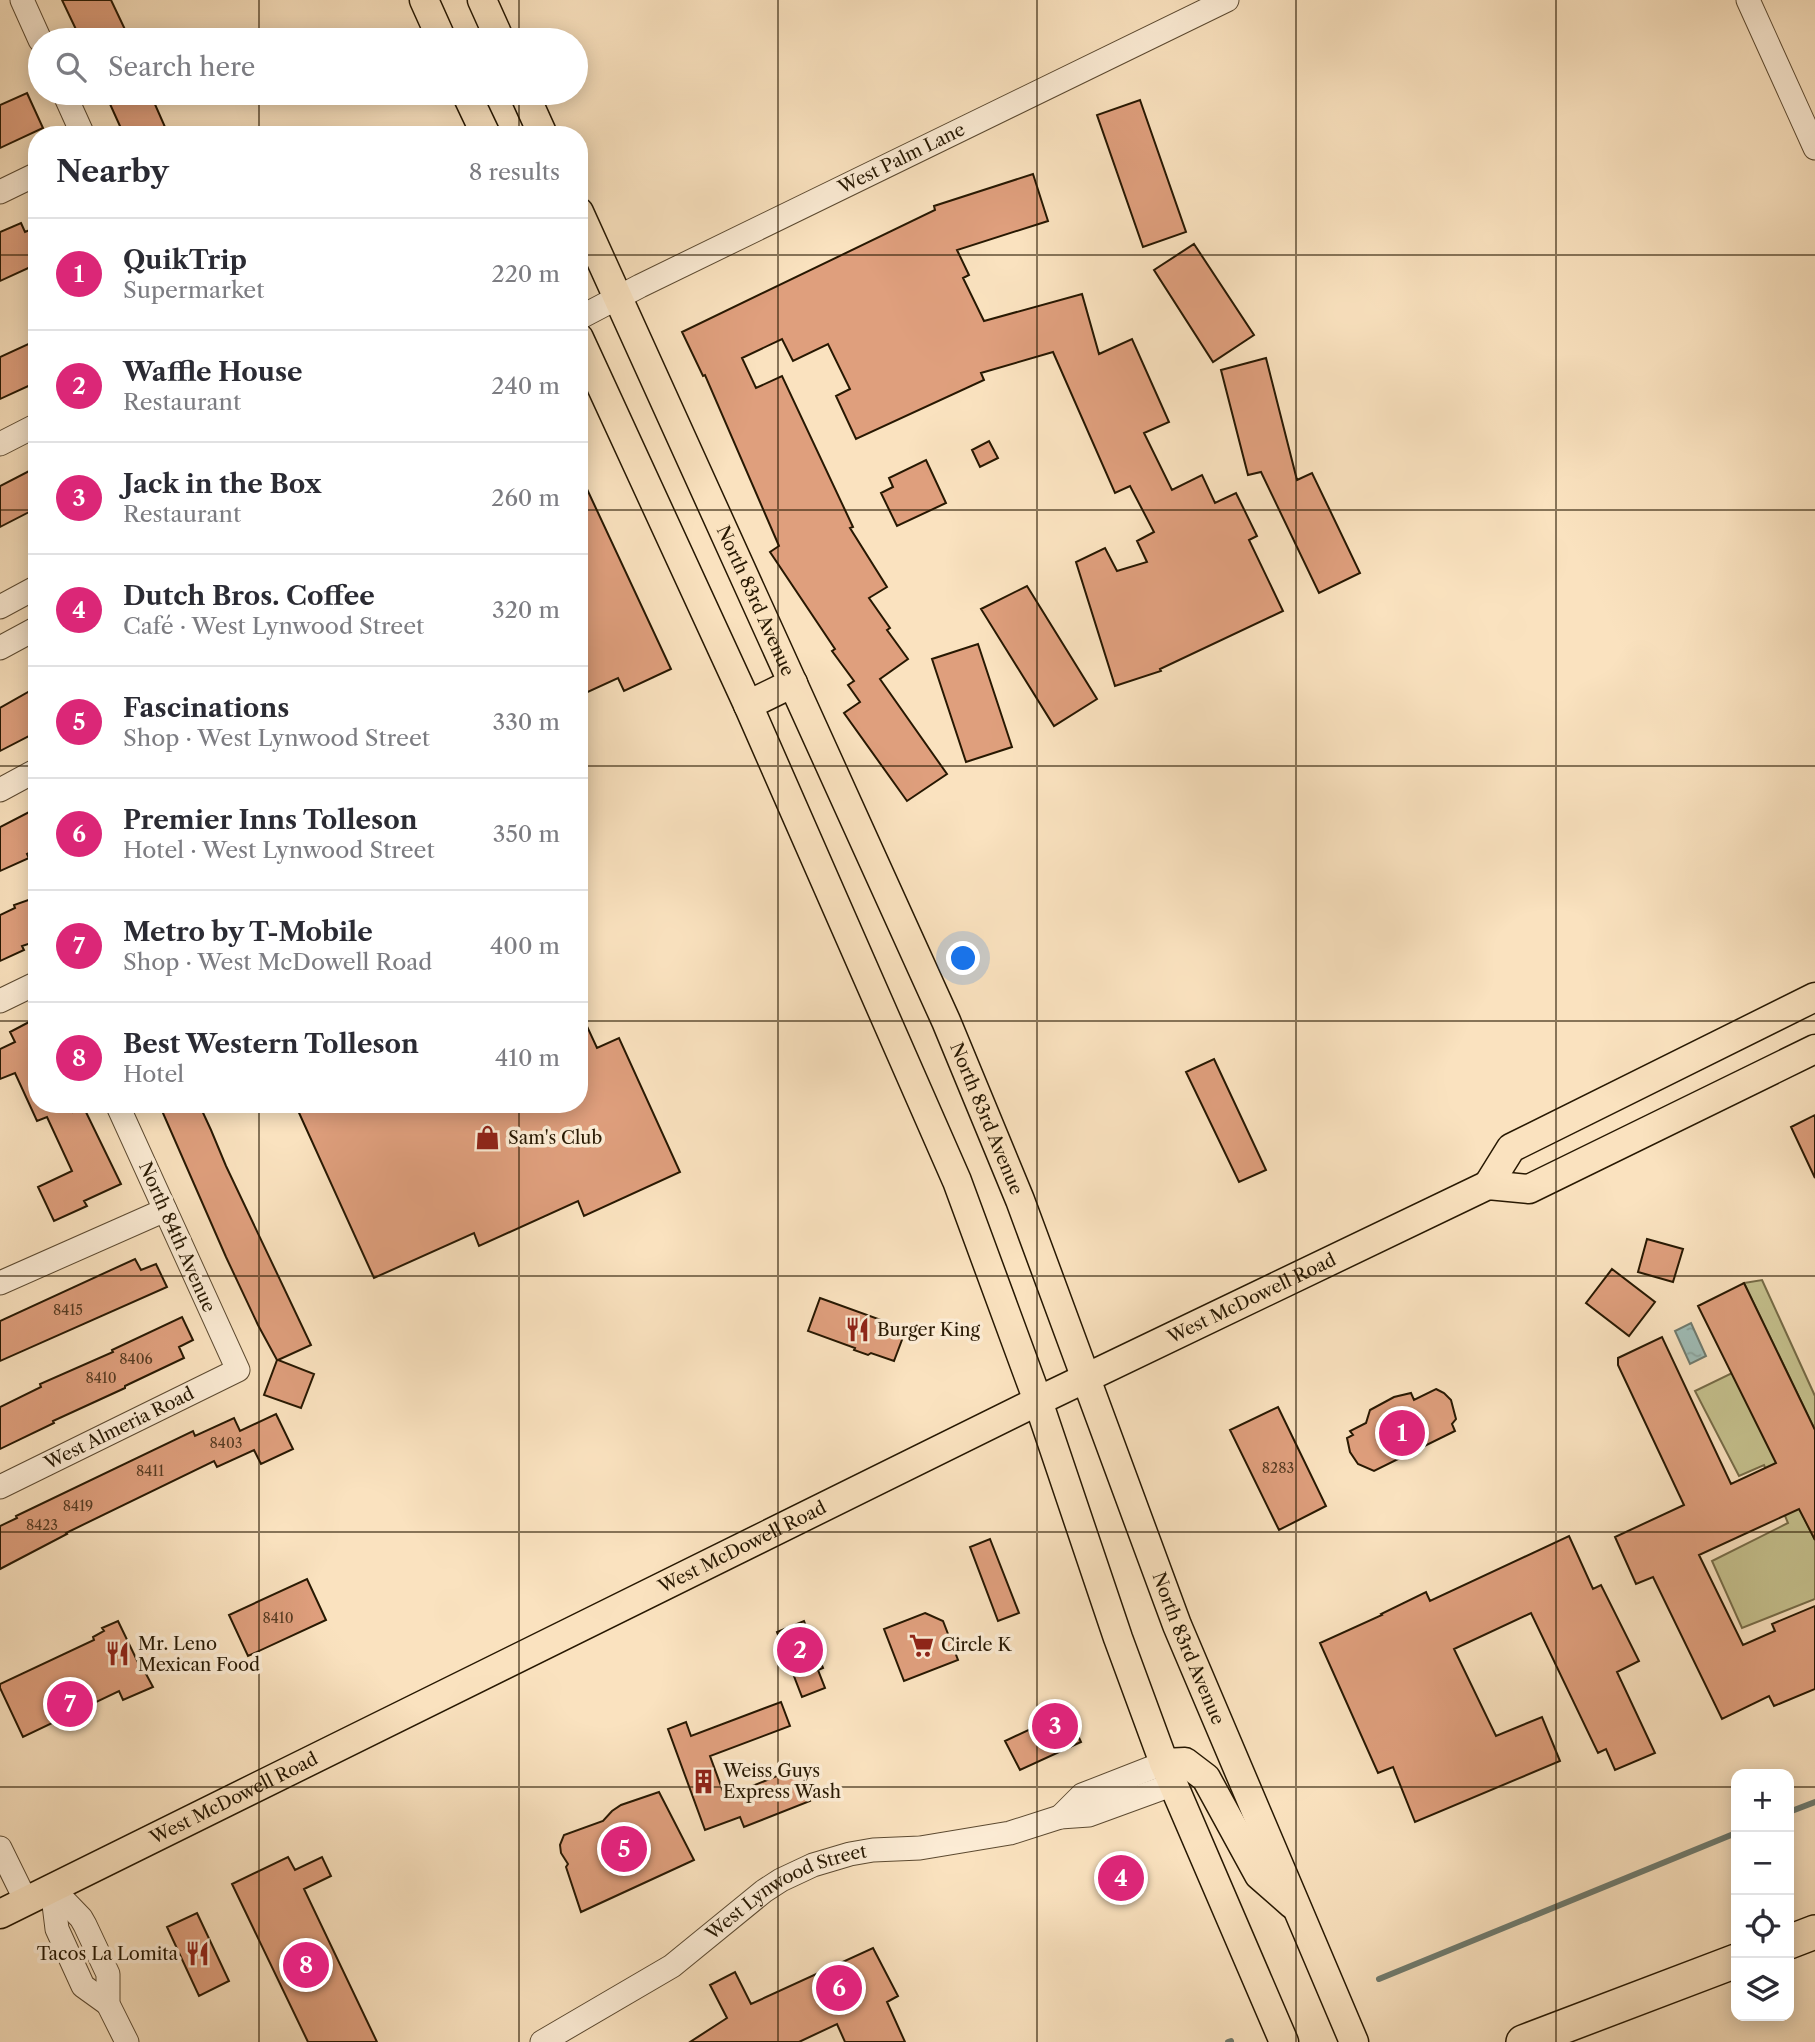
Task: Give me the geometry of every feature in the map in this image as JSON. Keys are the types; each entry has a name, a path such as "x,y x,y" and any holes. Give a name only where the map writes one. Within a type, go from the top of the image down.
{"highway":[{"path":"1794,1940 1815,1932"},
{"path":"1523,2042 1731,1963"}],"main road":[{"path":"424,0 437,28"},
{"path":"482,0 495,28"},
{"path":"472,105 482,126"},
{"path":"529,105 539,126"},
{"name":"North 83rd Avenue","path":"588,231 941,1009 1020,1200 1177,1625 1353,2039"},
{"path":"588,358 748,705 952,1169 1038,1401 1113,1625 1169,1774 1284,2042"},
{"path":"748,705 793,683"},
{"path":"1815,997 1511,1148 1488,1185 1529,1189 1815,1049"},
{"name":"West McDowell Road","path":"0,1914 1086,1377 1488,1185"},
{"path":"1169,1774 1185,1762 1206,1778 1259,1875 1297,1909"}],"street":[{"path":"22,0 35,28"},
{"name":"West Palm Lane","path":"588,313 1227,0"},
{"path":"1748,0 1815,148"},
{"path":"69,105 79,126"},
{"path":"0,192 28,178"},
{"path":"0,444 28,430"},
{"path":"0,607 28,592"},
{"path":"0,648 28,633"},
{"path":"0,790 28,775"},
{"path":"0,1001 28,987"},
{"name":"North 84th Avenue","path":"121,1113 237,1370"},
{"path":"0,1283 165,1210"},
{"name":"West Almeria Road","path":"0,1487 237,1370"},
{"name":"West Lynwood Street","path":"542,2042 672,1966 772,1885 813,1865 873,1850 920,1848 1010,1833 1060,1817 1082,1795 1169,1774"},
{"path":"0,1848 26,1901"},
{"path":"52,1888 81,1917 85,1925 108,1974 108,2004 127,2042"}],"shaded area":[{"path":"1762,1280 1815,1396 1815,1430 1744,1283"},
{"path":"1732,1373 1815,1540 1815,1599 1742,1628 1712,1561 1788,1523 1764,1465 1739,1476 1695,1391"}],"water":[{"path":"1691,1323 1706,1356 1690,1364 1675,1331"}],"building":[{"path":"62,0 111,0 124,28 75,28"},
{"path":"27,93 28,105 32,105 42,126 28,126 28,135 0,148 0,105"},
{"path":"1140,100 1186,232 1143,247 1097,115"},
{"path":"110,105 155,105 165,126 120,126"},
{"path":"1033,174 1048,221 957,250 969,275 963,278 984,321 1082,294 1099,354 1132,339 1169,422 1144,433 1172,490 1202,475 1215,503 1236,493 1257,536 1249,540 1283,611 1160,669 1161,671 1115,686 1076,562 1105,548 1117,571 1147,562 1137,541 1154,532 1130,486 1115,493 1053,352 981,373 984,380 856,439 836,396 850,389 828,344 793,361 782,339 742,358 756,388 782,376 853,527 850,528 887,587 869,598 908,659 880,679 947,774 907,801 844,713 860,702 848,685 854,681 770,552 779,546 705,375 703,376 682,332 935,210 934,206"},
{"path":"21,223 25,232 28,231 28,268 0,281 0,232"},
{"path":"1194,244 1254,335 1213,362 1154,270"},
{"path":"28,344 28,386 0,399 0,357"},
{"path":"1266,358 1297,480 1312,473 1360,573 1319,593 1261,472 1248,475 1221,370"},
{"path":"989,441 998,458 980,467 972,450"},
{"path":"926,460 946,503 897,526 881,493 893,487 889,478"},
{"path":"28,472 28,513 0,527 0,486"},
{"path":"588,491 671,669 624,691 618,678 588,692"},
{"path":"1027,586 1097,699 1054,726 981,609"},
{"path":"978,644 1012,747 966,762 932,659"},
{"path":"28,692 28,737 0,751 0,708"},
{"path":"28,813 28,858 0,871 0,827"},
{"path":"28,900 28,944 22,946 24,950 0,961 0,915 15,908 14,905"},
{"path":"28,1023 28,1101 15,1073 0,1079 0,1049 15,1042 10,1032"},
{"name":"Sam's Club","path":"588,1028 597,1048 619,1038 680,1172 584,1216 578,1201 479,1246 474,1233 374,1278 299,1113 588,1113"},
{"path":"1214,1059 1266,1170 1239,1182 1186,1072"},
{"path":"33,1113 86,1113 121,1184 84,1201 87,1206 54,1221 38,1187 72,1171 47,1117 37,1121"},
{"path":"163,1113 203,1113 311,1345 278,1360 314,1374 301,1408 264,1395 277,1360 226,1257"},
{"path":"1815,1115 1815,1178 1791,1127"},
{"path":"1647,1239 1683,1249 1673,1282 1638,1272"},
{"path":"135,1259 141,1270 156,1264 167,1287 0,1361 0,1321"},
{"path":"1612,1269 1655,1302 1629,1336 1586,1303"},
{"path":"1744,1283 1815,1430 1815,1540 1799,1509 1699,1555 1743,1645 1775,1631 1772,1624 1815,1606 1815,1689 1774,1706 1769,1696 1722,1719 1653,1577 1636,1584 1615,1537 1684,1505 1618,1365 1618,1358 1662,1337 1731,1484 1776,1463 1698,1306"},
{"name":"Burger King","path":"820,1298 906,1329 894,1361 871,1353 868,1355 808,1331"},
{"path":"182,1317 193,1340 179,1347 184,1358 0,1449 0,1407 41,1387 40,1384 113,1352 112,1350"},
{"path":"1436,1389 1451,1400 1456,1419 1452,1424 1455,1431 1374,1471 1358,1464 1350,1452 1347,1438 1353,1435 1350,1431 1366,1423 1370,1410 1394,1397 1411,1393 1414,1400"},
{"path":"1278,1407 1326,1506 1279,1530 1230,1430"},
{"path":"276,1414 293,1449 261,1464 254,1450 217,1467 214,1461 66,1533 0,1569 0,1526 17,1518 16,1516 193,1431 195,1436 234,1418 240,1431"},
{"path":"1569,1536 1593,1589 1601,1585 1639,1661 1617,1672 1655,1753 1615,1770 1606,1749 1598,1753 1531,1613 1454,1649 1496,1736 1542,1717 1560,1761 1415,1822 1393,1767 1378,1773 1320,1643 1426,1592 1430,1601"},
{"name":"Circle K","path":"990,1539 1019,1613 998,1621 970,1547"},
{"path":"307,1579 326,1620 248,1656 229,1615"},
{"name":"Circle K","path":"925,1613 943,1621 958,1660 904,1681 884,1629"},
{"path":"118,1621 143,1673 145,1672 153,1687 123,1700 119,1691 23,1737 0,1684 94,1640 93,1637 104,1631 102,1628"},
{"path":"804,1621 823,1668 818,1670 825,1688 802,1697 777,1632"},
{"name":"Weiss Guys Express Wash","path":"781,1702 790,1726 710,1756 725,1797 797,1768 810,1801 744,1827 740,1817 705,1830 668,1729 686,1722 691,1736"},
{"path":"1067,1712 1081,1742 1020,1770 1005,1741"},
{"path":"659,1792 694,1860 581,1912 566,1867 568,1864 561,1853 560,1845 564,1835 603,1821 621,1805"},
{"path":"288,1857 295,1870 322,1857 331,1876 304,1889 377,2042 308,2042 232,1884"},
{"path":"1131,1858 1142,1885 1136,1888 1139,1896 1124,1903 1119,1891 1110,1895 1100,1872"},
{"name":"Tacos La Lomita","path":"197,1913 229,1981 199,1996 167,1927"},
{"path":"873,1948 898,1996 887,2002 905,2042 845,2042 837,2024 799,2042 690,2042 727,2018 710,1985 735,1972 751,2004"}],"waterway":[{"path":"1794,1810 1815,1802"},
{"path":"1379,1979 1731,1835"}],"place":[{"name":"Sam's Club","path":"488,1138"},
{"name":"Burger King","path":"857,1330"},
{"name":"QuikTrip","path":"1402,1433"},
{"name":"Circle K","path":"921,1645"},
{"name":"Waffle House","path":"800,1650"},
{"name":"Mr. Leno Mexican Food","path":"118,1654"},
{"name":"Metro by T-Mobile","path":"70,1704"},
{"name":"Jack in the Box","path":"1055,1726"},
{"name":"Weiss Guys Express Wash","path":"703,1781"},
{"name":"Fascinations","path":"624,1849"},
{"name":"Dutch Bros. Coffee","path":"1121,1878"},
{"name":"Tacos La Lomita","path":"198,1954"},
{"name":"Best Western Tolleson","path":"306,1965"},
{"name":"Premier Inns Tolleson","path":"839,1988"}]}
